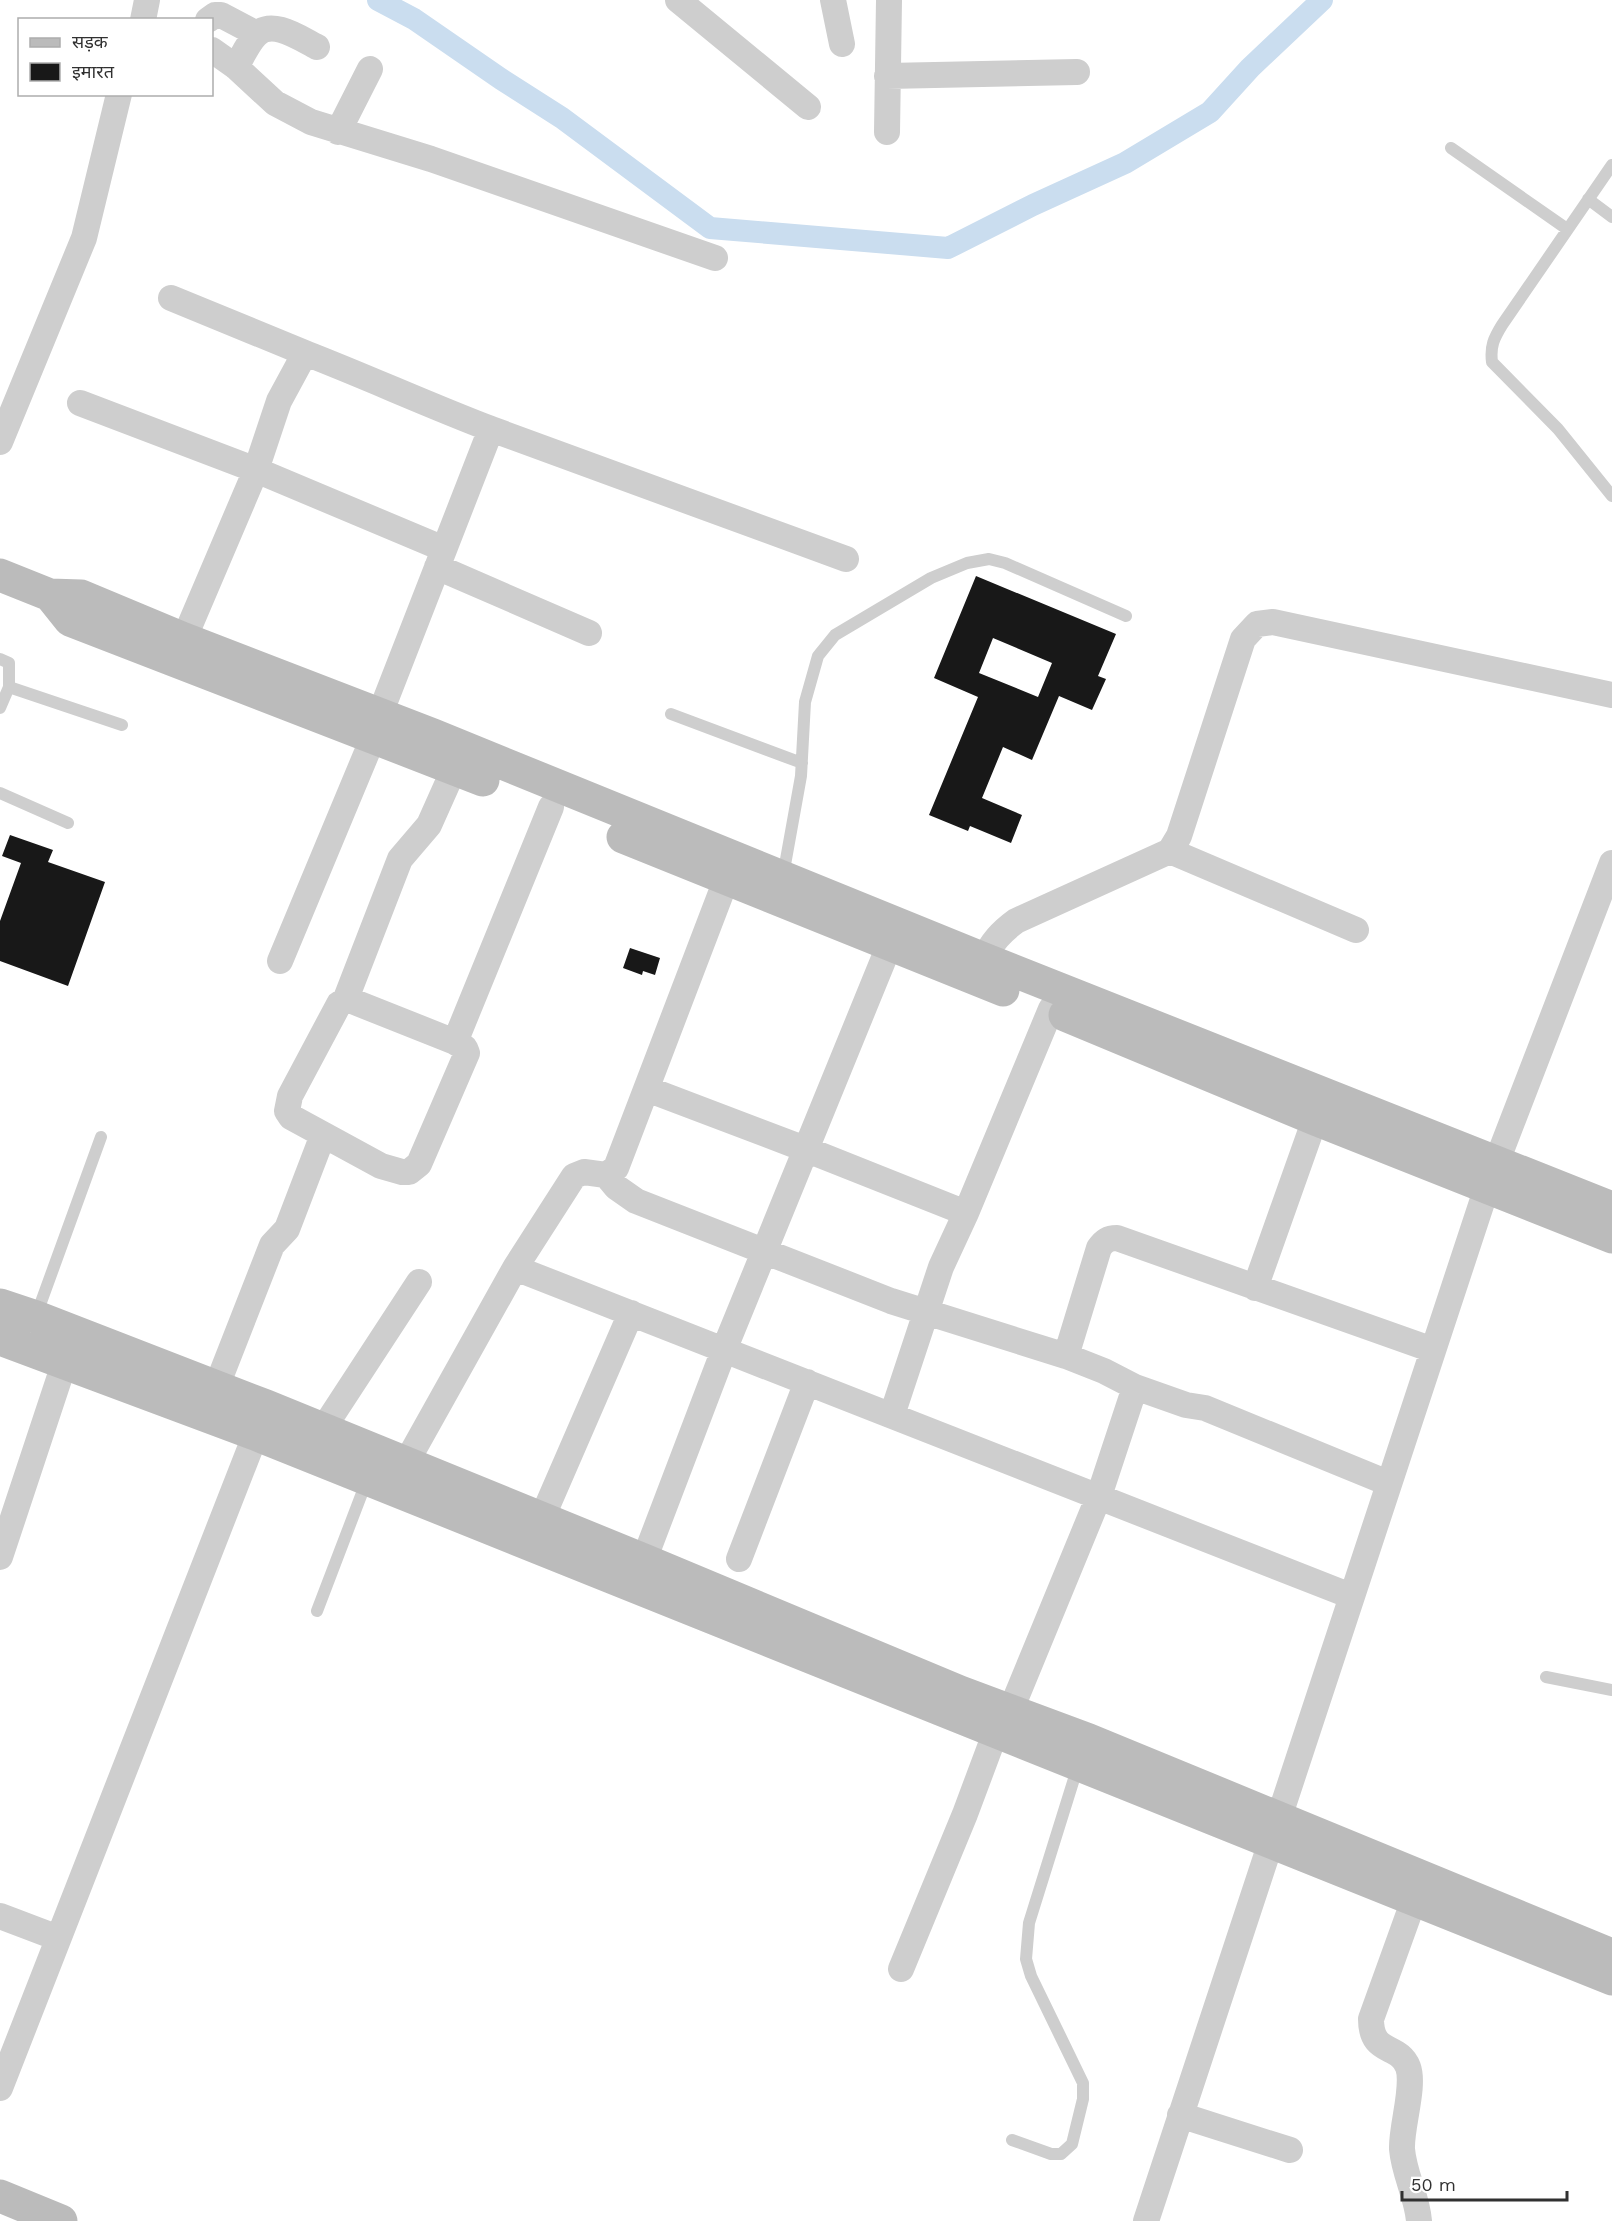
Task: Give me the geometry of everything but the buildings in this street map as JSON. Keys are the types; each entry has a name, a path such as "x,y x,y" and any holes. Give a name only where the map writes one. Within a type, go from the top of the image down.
{"main road":[{"path":"0,575 50,595 81,596 184,639 376,726 454,768 726,880 850,916 984,959 1492,1174 1612,1238"},
{"path":"50,595 70,620 376,726 783,878 850,916 889,946 1051,1009 1315,1119 1492,1174 1612,1208"},
{"path":"0,1305 216,1388 261,1420 368,1478 1003,1722 1089,1740 1274,1830 1418,1889 1612,1979"},
{"path":"0,1339 261,1420 323,1429 644,1560 1003,1722 1079,1765 1274,1830"},
{"path":"1418,1889 1612,1955"},
{"path":"0,2196 61,2221"}],"street":[{"path":"143,18 147,0"},
{"path":"678,0 808,107"},
{"path":"833,0 842,44"},
{"path":"887,132 889,0"},
{"path":"211,18 221,15 257,34"},
{"path":"236,67 257,34 272,29 280,30 317,47"},
{"path":"213,51 236,67 275,103 294,114 338,132 431,159 715,258"},
{"path":"338,132 370,69"},
{"path":"887,76 1077,72"},
{"path":"0,442 84,238 119,96"},
{"path":"171,298 362,375 431,406 846,559"},
{"path":"184,639 256,470 279,401 305,353"},
{"path":"80,402 256,470 440,558 589,633"},
{"path":"280,961 376,726 491,429"},
{"path":"984,959 992,942 1004,929 1016,921 1170,851 1179,836 1243,639 1257,624 1273,622 1612,695"},
{"path":"345,1001 400,859 429,825 454,768"},
{"path":"455,1042 551,807"},
{"path":"1170,851 1356,930"},
{"path":"1146,2221 1492,1174 1612,863"},
{"path":"606,1175 616,1168 726,880"},
{"path":"644,1560 724,1350 889,946"},
{"path":"345,1001 352,1001 455,1042 465,1048 466,1058 415,1169 402,1172 381,1166 291,1117 287,1111 287,1103 339,1004 345,1001"},
{"path":"892,1415 941,1268 966,1214 1051,1009"},
{"path":"647,1089 966,1214"},
{"path":"1255,1288 1315,1119"},
{"path":"216,1388 272,1245 287,1229 324,1135"},
{"path":"406,1463 515,1268 574,1176 584,1172 606,1175 616,1187 636,1201 764,1252 926,1313 1066,1356 1104,1371 1135,1387 1186,1405 1205,1408 1388,1483"},
{"path":"1066,1356 1099,1248 1111,1238 1117,1238 1433,1350"},
{"path":"515,1268 1351,1596"},
{"path":"323,1429 419,1282"},
{"path":"542,1518 631,1313"},
{"path":"0,1557 65,1361"},
{"path":"739,1559 807,1382"},
{"path":"901,1969 1099,1496 1135,1387"},
{"path":"0,2088 261,1420"},
{"path":"1418,1889 1371,2019 1371,2032 1376,2042 1401,2057 1408,2067 1409,2082 1402,2148 1419,2221"},
{"path":"0,1916 58,1938"},
{"path":"1180,2115 1290,2150"}],"lane":[{"path":"1451,148 1567,229"},
{"path":"1612,165 1493,340 1490,349 1492,362 1558,429 1612,496"},
{"path":"1588,199 1612,217"},
{"path":"783,878 802,763 805,702 818,656 835,635 931,578 967,563 989,559 1005,563 1126,616"},
{"path":"0,659 9,663 9,687 0,708"},
{"path":"9,687 122,725"},
{"path":"671,714 802,763"},
{"path":"0,793 68,823"},
{"path":"36,1317 101,1137"},
{"path":"317,1611 368,1478"},
{"path":"1546,1677 1612,1690"},
{"path":"1012,2140 1051,2154 1061,2154 1071,2144 1083,2099 1083,2083 1030,1976 1026,1959 1029,1923 1079,1765"}],"waterway":[{"path":"378,0 414,19 562,118 710,228 948,248 1033,205 1125,163 1210,112 1250,68 1322,0"}]}
